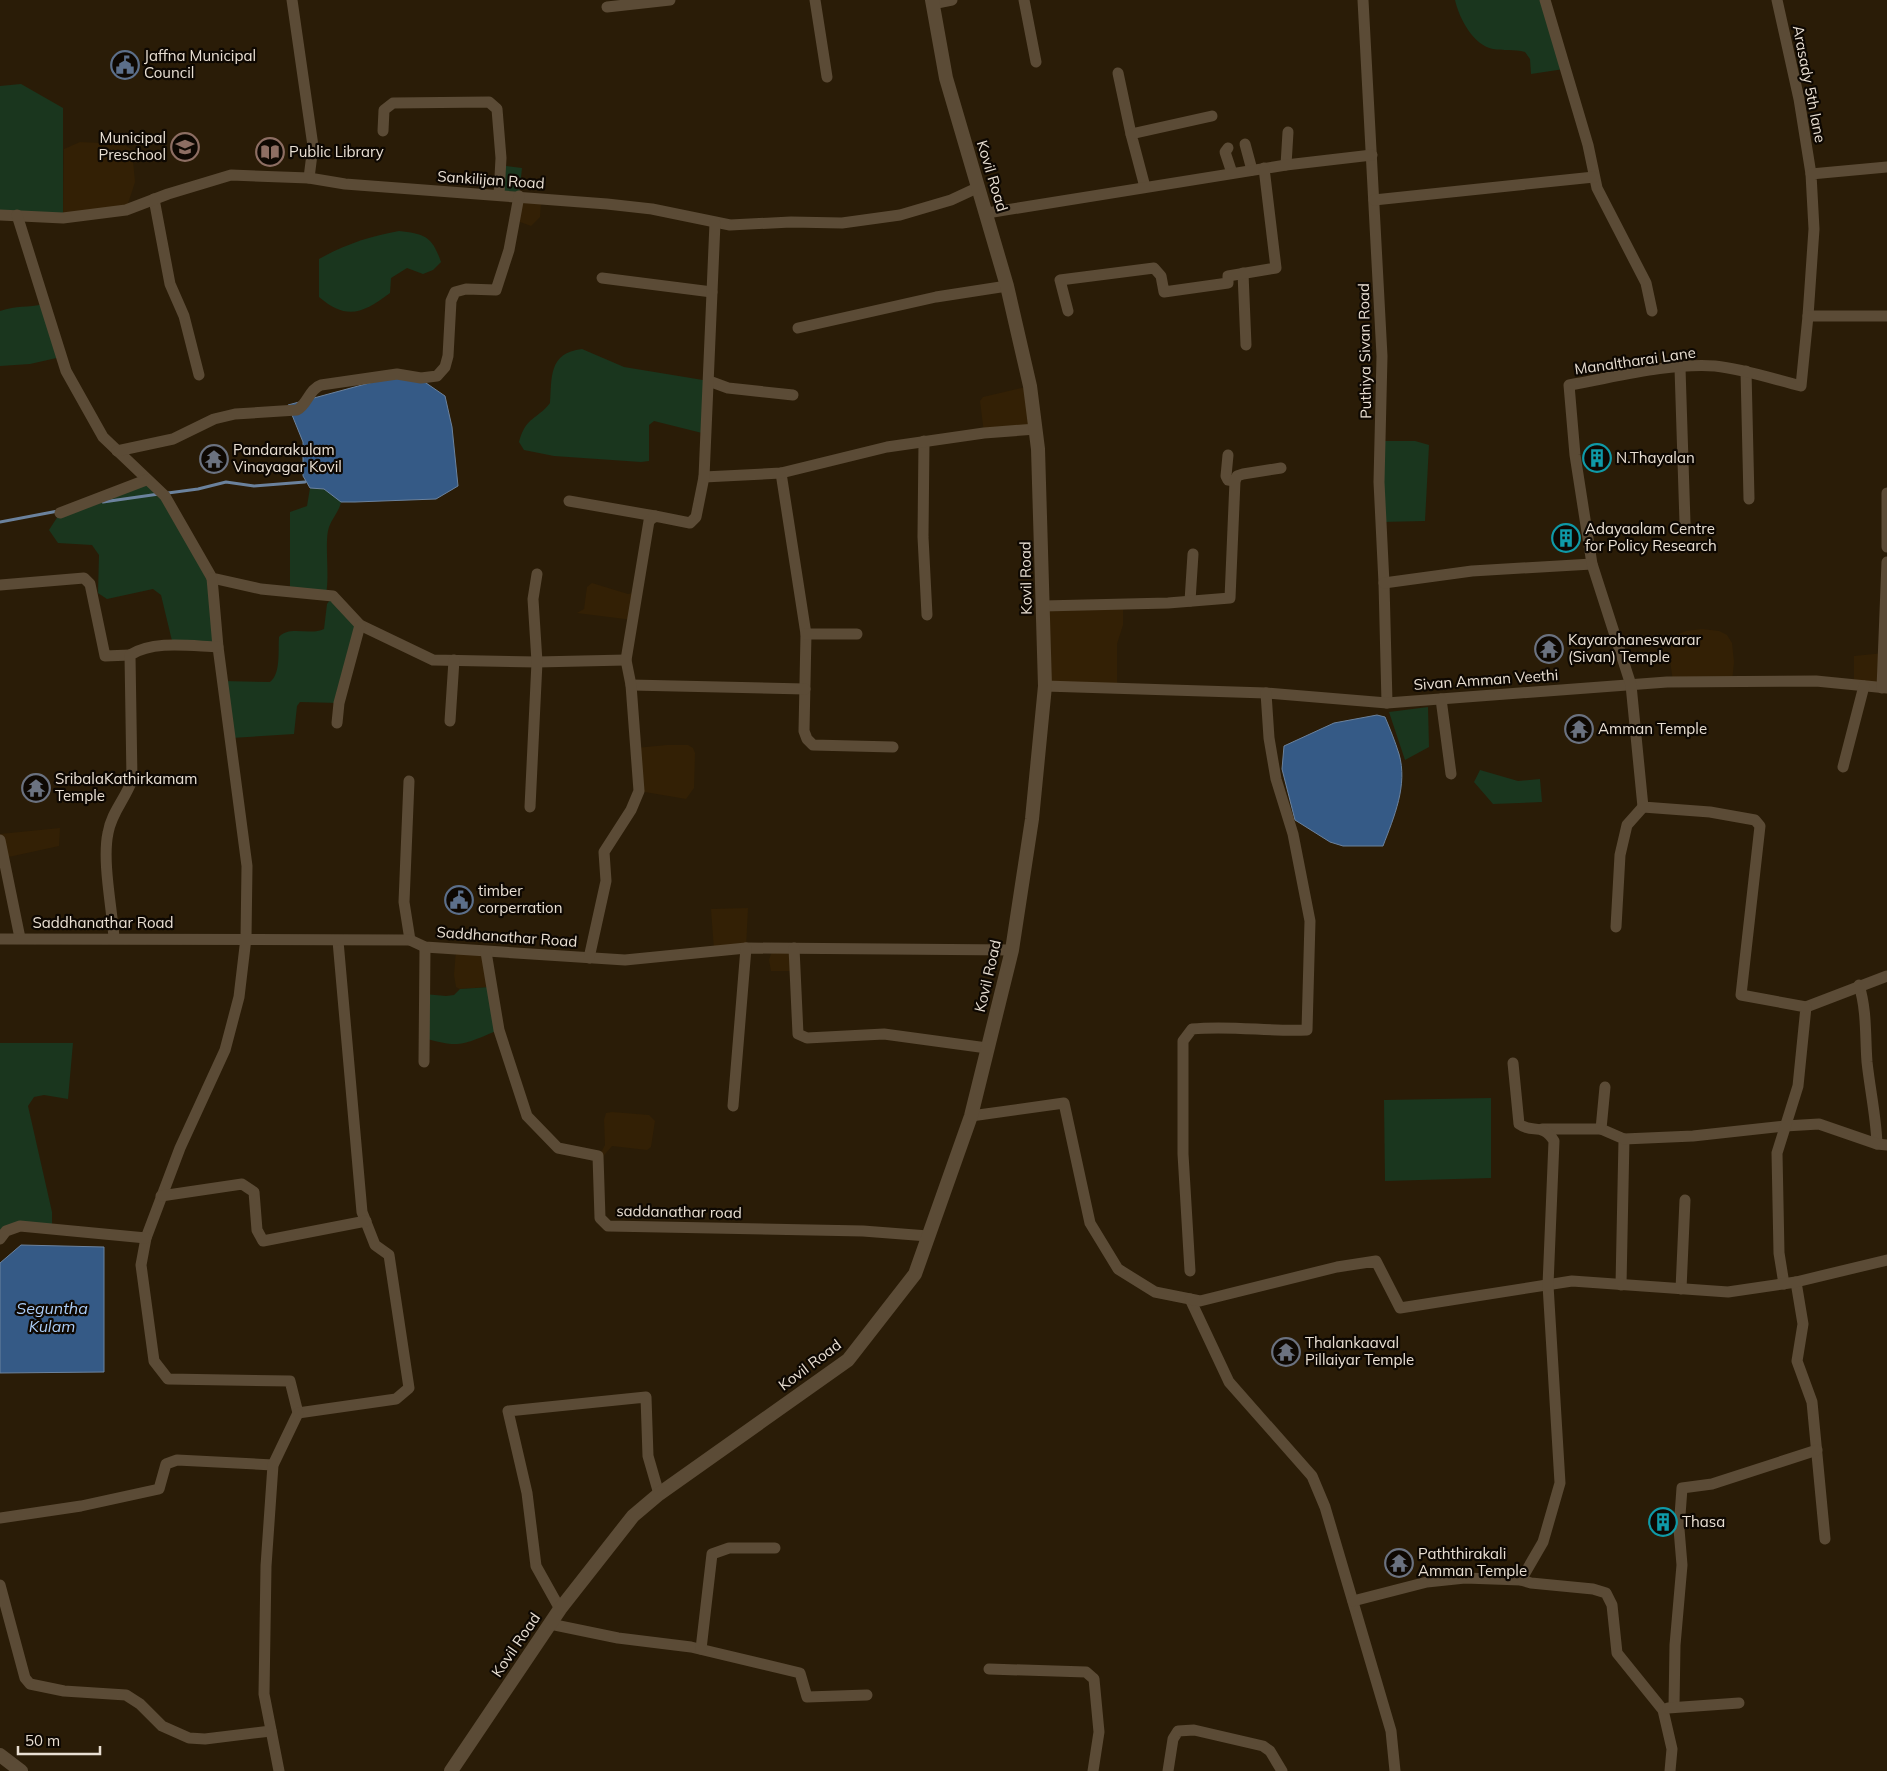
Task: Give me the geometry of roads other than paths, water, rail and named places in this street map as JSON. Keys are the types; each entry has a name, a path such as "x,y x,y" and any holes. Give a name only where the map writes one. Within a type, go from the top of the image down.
{"street":[{"path":"292,0 312,146 309,178"},
{"path":"607,7 670,0"},
{"path":"815,0 828,77"},
{"path":"932,2 952,0"},
{"path":"1024,0 1036,62"},
{"name":"Puthiya Sivan Road","path":"1363,0 1382,356 1379,482 1387,702"},
{"path":"1545,0 1588,146 1594,177 1620,235 1646,282 1652,311"},
{"name":"Arasady 5th lane","path":"1777,0 1799,99 1811,174 1814,229 1808,316"},
{"name":"Kovil Road","path":"451,1771 560,1609 633,1516 659,1494 848,1360 915,1274 970,1116 1012,950 1032,819 1045,686 1039,463 1030,386 1007,286 946,78 932,2"},
{"path":"1118,73 1145,187"},
{"path":"383,132 384,110 393,103 488,102 498,109 501,158 499,195"},
{"path":"1131,134 1212,116"},
{"path":"1286,165 1288,132"},
{"path":"1245,144 1252,170"},
{"path":"1228,148 1225,152 1232,173"},
{"path":"987,213 1264,168 1372,155"},
{"path":"1811,174 1887,167"},
{"path":"1068,311 1060,280 1154,268 1161,276 1164,292 1228,282 1228,276 1276,268 1264,168"},
{"name":"Sankilijan Road","path":"0,215 63,218 126,210 154,199 231,176 309,178 345,184 519,196 652,209 730,225 792,222 842,223 900,215 933,206 979,186"},
{"path":"1374,200 1594,177"},
{"path":"117,451 173,439 214,419 297,410 302,407 312,390 321,385 397,374 421,378 437,376 444,367 448,356 451,301 456,292 466,289 496,290 509,250 519,196"},
{"path":"154,199 170,284 184,316 199,375"},
{"path":"17,215 66,371 103,437 164,496 212,578 218,647 247,866 246,938 239,997 225,1050 180,1148 161,1196 146,1238 142,1265 154,1361 168,1378 290,1381 298,1413 272,1465 266,1566 264,1694 279,1771"},
{"path":"569,501 690,522 696,518 704,477 715,223"},
{"path":"1244,273 1246,345"},
{"path":"602,278 712,292"},
{"path":"798,328 936,297 1007,286"},
{"path":"1808,316 1887,316"},
{"name":"Manaltharai Lane","path":"1643,806 1631,685 1592,564 1575,455 1570,384 1680,368 1716,366 1746,371 1801,386 1808,316"},
{"path":"1680,368 1685,523"},
{"path":"1746,371 1749,499"},
{"path":"709,381 728,388 793,395"},
{"path":"704,477 781,473 887,447 1036,428"},
{"path":"924,441 923,537 927,615"},
{"path":"1228,455 1226,476 1228,480 1235,481"},
{"path":"1043,606 1190,602 1227,599 1232,594 1235,481 1237,476 1281,468"},
{"path":"781,473 806,634 804,731 807,739 813,745 893,747"},
{"path":"60,513 146,480"},
{"path":"1887,493 1887,547"},
{"path":"590,958 606,881 604,852 631,810 639,791 631,685 626,660 649,521 655,516"},
{"path":"1190,602 1193,554"},
{"path":"1885,688 1887,562"},
{"path":"1384,583 1472,571 1592,564"},
{"path":"530,808 537,662 533,599 537,574"},
{"path":"0,585 84,578 90,584 105,656 130,655 140,648 173,646 218,647"},
{"path":"212,578 260,589 333,596 360,625 433,660 537,662 626,660"},
{"path":"337,723 339,703 360,625"},
{"path":"806,634 857,634"},
{"path":"114,938 106,852 112,817 127,796 132,780 130,655"},
{"path":"450,721 454,660"},
{"name":"Sivan Amman Veethi","path":"1045,686 1266,693 1387,702 1667,682 1816,681 1885,688"},
{"path":"631,685 805,689"},
{"path":"1843,767 1864,686"},
{"path":"1190,1271 1183,1154 1183,1041 1192,1029 1217,1027 1270,1032 1307,1030 1310,920 1293,834 1276,779 1269,738 1266,693"},
{"path":"1441,698 1451,774"},
{"path":"409,781 404,902 410,940"},
{"path":"1616,927 1620,855 1627,825 1643,806 1710,812 1755,820 1760,826 1741,995 1806,1007 1859,985 1887,976"},
{"path":"0,840 20,938"},
{"name":"Saddhanathar Road","path":"0,939 246,938 338,941 410,940 425,947 625,960 746,948 1012,950"},
{"path":"298,1413 396,1399 409,1388 389,1255 376,1245 362,1212 338,941"},
{"path":"424,1062 425,947"},
{"path":"733,1106 746,948"},
{"path":"794,948 798,1034 807,1038 884,1034 986,1048"},
{"path":"1012,950 970,1116 1064,1103 1090,1223 1118,1269 1155,1292 1200,1301 1338,1267 1376,1262 1400,1308 1572,1281 1728,1292 1790,1282 1887,1260"},
{"name":"saddanathar road","path":"486,952 499,1030 527,1116 558,1148 598,1156 600,1218 608,1226 863,1231 928,1236"},
{"path":"1513,1063 1518,1124 1523,1127 1542,1129 1601,1129 1624,1139 1693,1136 1819,1124 1882,1144 1867,1062 1867,1028 1864,1001 1859,985"},
{"path":"1806,1007 1798,1086 1777,1153 1779,1253 1803,1324 1797,1361 1812,1402 1825,1539"},
{"path":"1601,1129 1604,1087"},
{"path":"1521,1580 1543,1542 1560,1483 1548,1285 1554,1141 1550,1134 1542,1129"},
{"path":"1621,1285 1624,1139"},
{"path":"161,1196 242,1184 254,1192 256,1230 263,1241 366,1222"},
{"path":"1681,1289 1685,1200"},
{"path":"0,1239 6,1231 20,1226 146,1238"},
{"path":"1190,1299 1229,1382 1312,1476 1326,1507 1391,1731 1395,1771"},
{"path":"560,1609 536,1566 527,1493 508,1411 646,1397 648,1456 659,1494"},
{"path":"1674,1706 1675,1645 1682,1565 1679,1529 1682,1488 1712,1484 1817,1450"},
{"path":"0,1518 81,1506 159,1489 166,1464 177,1460 272,1465"},
{"path":"701,1649 712,1554 729,1548 775,1548"},
{"path":"1353,1601 1427,1582 1465,1578 1521,1580 1531,1583 1593,1589 1606,1593 1612,1605 1617,1653 1663,1710 1672,1749 1670,1771"},
{"path":"0,1585 6,1629 25,1678 30,1684 64,1691 126,1695 140,1704 162,1726 189,1738 205,1739 271,1731"},
{"path":"550,1624 618,1638 701,1649 800,1673 807,1697 867,1696"},
{"path":"989,1669 1086,1672 1094,1679 1099,1732 1093,1771"},
{"path":"1663,1710 1674,1706 1738,1703"},
{"path":"1168,1771 1173,1739 1178,1731 1194,1730 1264,1746 1270,1751 1282,1771"},
{"path":"0,1755 22,1771"}],"water":[{"path":"410,372 445,396 452,427 458,486 436,499 355,502 341,502 324,489 310,488 303,476 303,442 288,405"},
{"path":"1377,715 1385,717 1399,754 1402,777 1399,801 1383,846 1343,846 1330,842 1295,820 1282,769 1284,746 1334,723"},
{"name":"Seguntha Kulam","path":"21,1245 104,1247 104,1372 0,1373 0,1263"}],"waterway":[{"path":"168,493 198,489 226,482 254,486 305,482"},
{"path":"103,502 159,494"},
{"path":"0,522 58,511"}],"place":[{"name":"Jaffna Municipal Council","path":"125,65"},
{"name":"Municipal Preschool","path":"185,147"},
{"name":"Public Library","path":"270,152"},
{"name":"N.Thayalan","path":"1597,458"},
{"name":"Pandarakulam Vinayagar Kovil","path":"214,459"},
{"name":"Adayaalam Centre for Policy Research","path":"1566,538"},
{"name":"Kayarohaneswarar (Sivan) Temple","path":"1549,649"},
{"name":"Amman Temple","path":"1579,729"},
{"name":"SribalaKathirkamam Temple","path":"36,788"},
{"name":"timber corperration","path":"459,900"},
{"name":"Thalankaaval Pillaiyar Temple","path":"1286,1352"},
{"name":"Thasa","path":"1663,1522"},
{"name":"Paththirakali Amman Temple","path":"1399,1563"}]}
